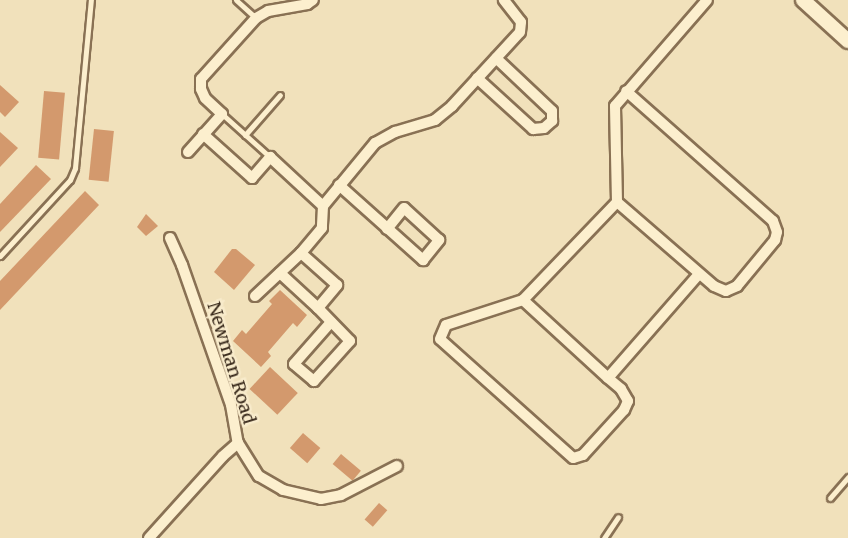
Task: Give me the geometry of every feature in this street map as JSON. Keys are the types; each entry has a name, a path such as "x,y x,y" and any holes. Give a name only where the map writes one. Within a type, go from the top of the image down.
{"street":[{"path":"188,152 222,114 205,98 201,89 201,79 256,18 268,11 307,4 313,0"},
{"path":"255,296 302,253 322,228 323,206 375,142 395,132 435,120 520,32 521,22 504,0"},
{"path":"523,300 621,389 628,401 624,410 583,455 573,458 557,447 440,339 446,325 523,300 617,202 615,106 707,0"},
{"path":"803,0 848,40"},
{"path":"477,78 533,129 543,128 552,121 552,111 496,58"},
{"path":"617,202 699,274 714,286 726,291 737,286 775,240 777,232 773,221 626,91"},
{"path":"203,134 252,178 270,157 323,206"},
{"path":"339,185 387,228 423,260 439,240 404,208 387,228"},
{"name":"Newman Road","path":"149,538 223,456 238,443 231,405 182,265 170,238"},
{"path":"302,253 338,285 318,308"},
{"path":"280,273 318,308 350,341 314,381 294,364 331,322"},
{"path":"608,378 699,274"},
{"path":"238,443 253,468 266,482 301,496 321,499 341,495 397,466"}],"lane":[{"path":"0,256 70,180 81,113 91,0"},
{"path":"236,0 256,18"},
{"path":"245,135 280,95"},
{"path":"222,114 270,157"},
{"path":"830,498 848,477"},
{"path":"604,538 618,518"}],"building":[{"path":"0,85 19,102 5,117 0,112"},
{"path":"44,91 65,93 59,160 38,158"},
{"path":"94,129 114,131 109,182 89,180"},
{"path":"0,132 18,148 0,167"},
{"path":"36,165 51,179 0,232 0,204"},
{"path":"85,191 99,205 0,310 0,281"},
{"path":"146,214 158,226 146,236 137,227"},
{"path":"232,249 236,249 255,265 234,290 214,272"},
{"path":"280,290 307,315 297,327 293,323 268,352 271,356 261,367 233,341 242,330 246,334 272,304 269,301"},
{"path":"270,367 298,393 277,415 250,389"},
{"path":"303,433 320,448 307,463 290,448"},
{"path":"341,454 361,471 353,481 333,464"},
{"path":"379,503 387,510 373,527 365,520"}]}
